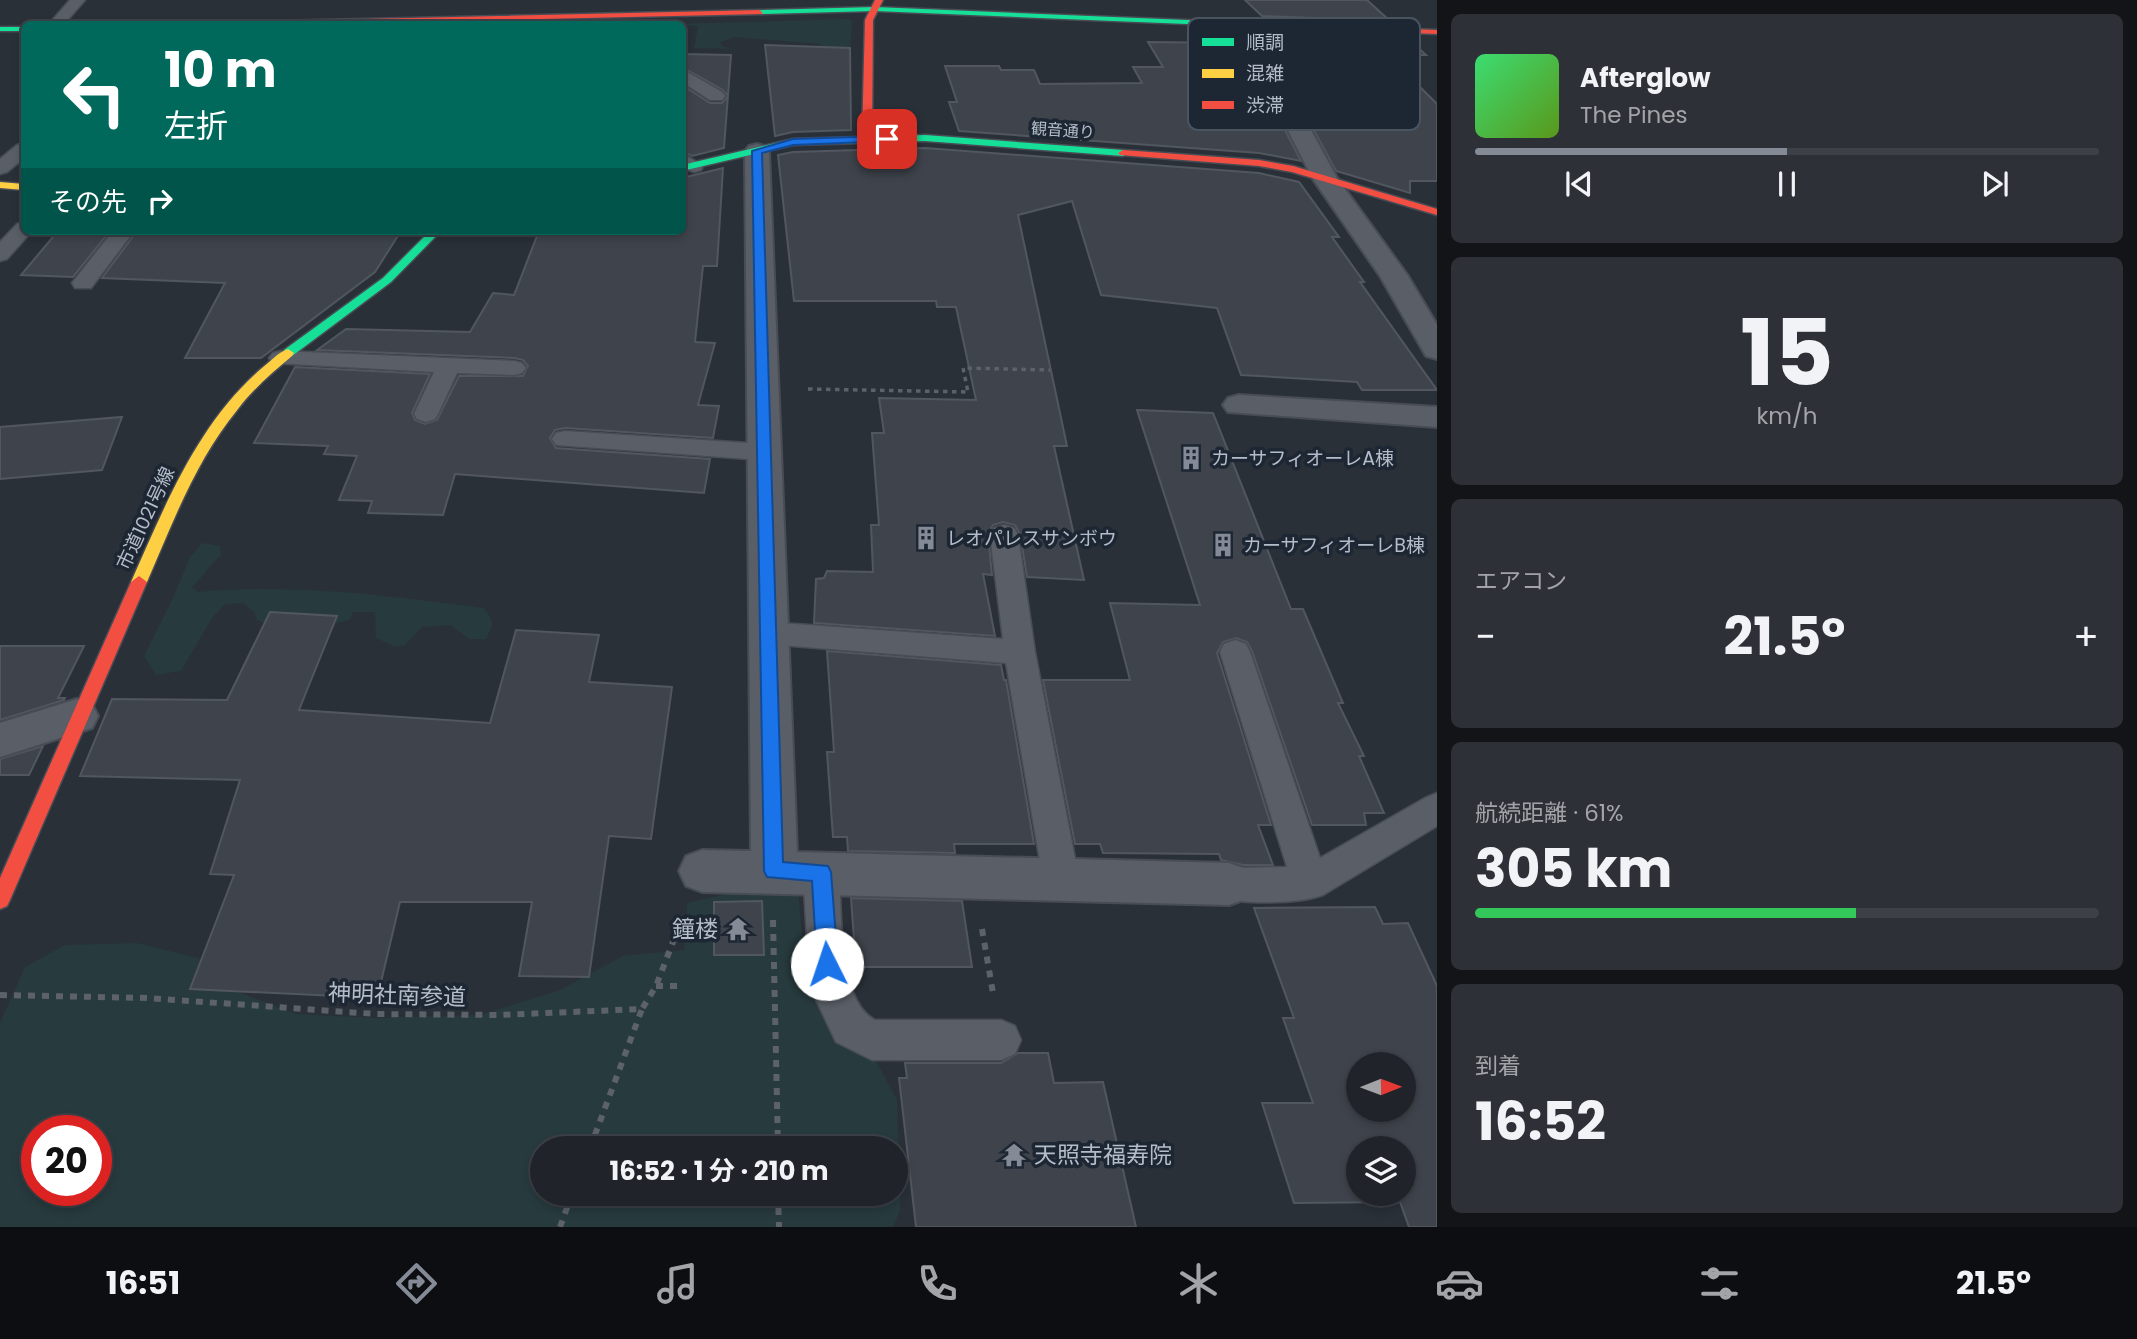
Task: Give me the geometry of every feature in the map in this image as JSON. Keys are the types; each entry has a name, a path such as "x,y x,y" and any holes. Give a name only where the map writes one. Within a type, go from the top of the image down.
{"street":[{"path":"867,139 869,20 877,4"},
{"path":"558,21 658,20 877,4 1188,22"},
{"path":"0,29 21,29"},
{"path":"1299,130 1325,179 1394,276 1437,350"},
{"name":"観音通り","path":"686,164 793,142 925,138 1231,159 1293,169 1437,212"},
{"path":"757,151 773,891"},
{"path":"0,185 21,187"},
{"name":"市道1021号線","path":"0,900 77,716 192,466 224,414 281,358 376,288 433,235"},
{"path":"1238,405 1437,417"},
{"path":"0,740 77,716"},
{"path":"702,871 773,891 821,872 1229,884"}],"lane":[{"path":"59,21 78,0"},
{"path":"686,77 716,96"},
{"path":"0,168 21,151"},
{"path":"0,255 21,231"},
{"path":"83,283 121,235"},
{"path":"281,358 514,368"},
{"path":"426,414 448,367"},
{"path":"565,439 764,452"},
{"path":"1004,534 1020,652 1061,879"},
{"path":"767,633 1020,652"},
{"path":"1235,653 1310,883"},
{"path":"1229,884 1310,883 1437,808"},
{"path":"821,872 829,988 849,1028 872,1040 1001,1040"}],"path":[{"path":"762,388 968,392 963,368 1050,370"},
{"path":"594,1136 642,1009 656,986 702,871"},
{"path":"773,891 778,1136"},
{"path":"656,986 682,986"},
{"name":"神明社南参道","path":"0,995 147,998 376,1014 499,1015 642,1009"},
{"path":"560,1227 568,1206"},
{"path":"778,1206 779,1227"}],"green space":[{"path":"852,21 850,48 734,37 720,42 722,46 733,49 694,48 698,26 686,24"},
{"path":"202,543 220,546 221,556 192,587 198,592 306,590 377,595 484,608 492,623 490,630 486,639 469,639 451,625 422,627 405,645 395,647 376,638 375,612 352,612 351,619 340,622 292,628 257,620 254,612 243,603 225,604 212,618 181,671 156,675 144,656 190,557"},
{"path":"772,884 798,886 803,951 837,989 897,1100 898,1136 530,1136 530,1206 900,1206 893,1227 0,1227 0,1023 25,967 65,945 137,943 197,958 238,992 297,1014 374,1018 481,1015 560,990 623,956 684,950 687,903"}],"building":[{"path":"1245,0 1367,0 1387,18 1313,18 1262,16"},
{"path":"1148,42 1188,42 1188,130 1285,130 1301,161 1259,153 959,131 949,102 957,102 945,66 999,66 1001,70 1034,70 1040,84 1142,83 1133,67 1163,67"},
{"path":"765,45 850,48 851,130 793,132 775,136"},
{"path":"686,54 731,55 728,96 723,90 686,69"},
{"path":"1420,87 1437,104 1437,181 1410,181 1410,193 1336,171 1314,130 1420,130"},
{"path":"686,88 710,103 722,103 728,96 724,148 692,156 686,153"},
{"path":"925,148 1259,173 1299,182 1339,237 1332,237 1364,282 1360,282 1437,390 1362,390 1357,382 1241,375 1217,308 1101,295 1072,201 1018,215 1067,446 1054,446 1084,580 1027,577 1020,534 1015,525 1003,522 993,525 988,534 992,575 983,574 995,636 814,623 816,579 824,578 827,571 873,572 871,525 879,525 872,433 884,433 879,398 976,400 956,307 937,307 936,301 794,301 778,155 793,152"},
{"path":"723,168 717,266 703,266 695,342 715,343 698,405 719,406 713,438 565,428 555,430 550,438 556,448 710,459 704,493 455,474 443,515 368,513 372,501 339,500 357,456 324,454 328,446 254,443 295,367 430,374 412,413 415,420 425,424 437,420 459,376 523,376 528,366 523,360 514,358 317,350 346,329 470,332 493,293 514,295 537,236 686,235 686,177"},
{"path":"55,235 107,235 73,277 21,275"},
{"path":"134,235 398,235 375,272 261,358 185,358 225,283 102,278"},
{"path":"1137,410 1213,413 1291,609 1303,609 1343,703 1338,703 1364,756 1359,756 1384,813 1364,813 1366,825 1312,825 1252,651 1247,642 1236,638 1223,642 1217,653 1271,825 1258,825 1273,865 1243,865 1221,860 1219,854 1103,853 1100,844 1075,844 1043,680 1130,680 1110,603 1200,605"},
{"path":"122,417 102,470 0,479 0,427"},
{"path":"270,612 337,616 299,710 490,723 516,630 599,635 589,682 672,687 651,839 609,836 589,977 519,976 532,902 400,902 381,982 359,983 357,997 190,989 234,875 210,874 240,780 80,776 112,699 227,700"},
{"path":"0,646 84,646 58,698 65,698 64,700 0,720"},
{"path":"827,651 1001,665 1006,680 1034,844 954,844 955,853 848,851 847,837 833,837 827,752 834,752"},
{"path":"43,746 29,775 0,775 0,759"},
{"path":"851,898 962,901 972,967 856,967"},
{"name":"鐘楼","path":"762,901 764,955 714,955 714,902"},
{"path":"1375,907 1383,924 1408,923 1437,986 1437,1227 1409,1227 1401,1206 1416,1206 1416,1136 1346,1136 1346,1203 1294,1203 1262,1103 1313,1103 1283,1018 1294,1018 1254,908"},
{"name":"天照寺福寿院","path":"1018,1053 1048,1053 1054,1083 1103,1082 1136,1227 916,1227 908,1136 906,1136 899,1078 907,1078 905,1063 1001,1063"}],"traffic: fast":[{"path":"760,12 875,9 1188,22"},
{"path":"0,29 21,29"},
{"path":"686,167 793,142 925,138 1123,153"},
{"path":"288,353 387,280 432,235"}],"traffic: slow":[{"path":"0,185 21,187"},
{"path":"139,582 197,457 235,403 288,353"}],"traffic: jam":[{"path":"867,139 869,20 879,0"},
{"path":"362,21 760,12"},
{"path":"1420,31 1437,32"},
{"path":"1123,153 1259,163 1293,169 1437,212"},
{"path":"0,900 139,582"}],"place":[{"name":"カーサフィオーレA棟","path":"1191,458"},
{"name":"レオパレスサンボウ","path":"926,538"},
{"name":"カーサフィオーレB棟","path":"1223,545"},
{"name":"鐘楼","path":"738,929"},
{"name":"天照寺福寿院","path":"1014,1155"}],"route":[{"path":"827,964 821,872 774,871 757,151 793,142 887,139"}]}
